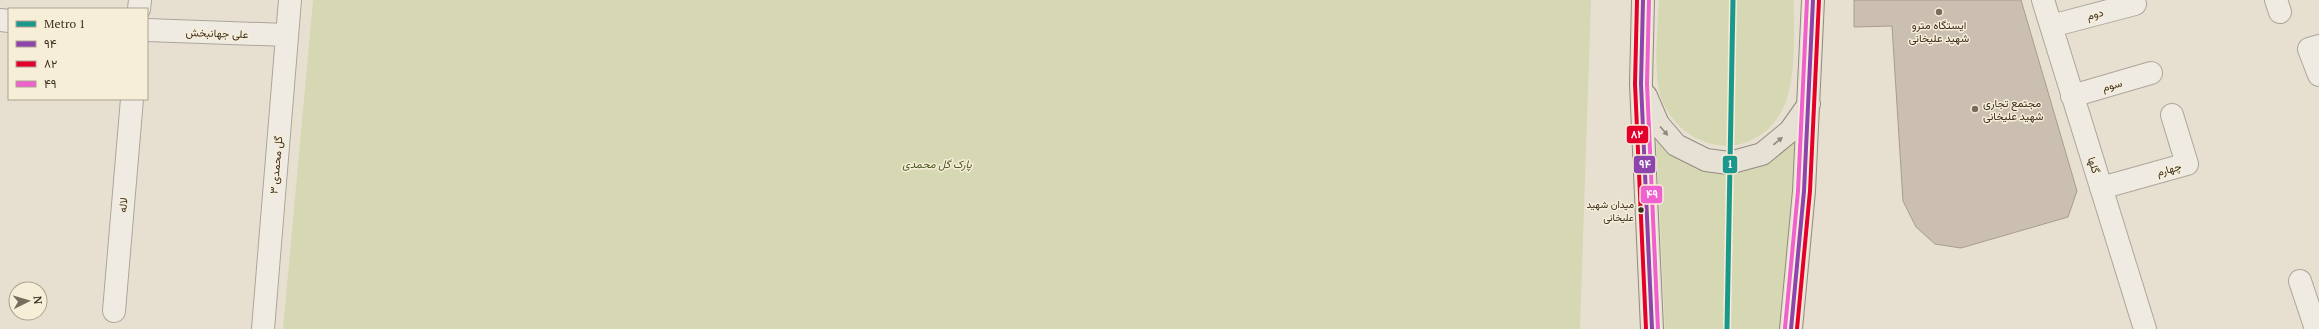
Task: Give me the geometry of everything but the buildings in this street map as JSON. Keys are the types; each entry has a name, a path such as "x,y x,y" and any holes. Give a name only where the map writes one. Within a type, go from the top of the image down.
{"main road":[{"path":"1643,0 1641,84 1652,329"},
{"path":"1791,329 1809,104 1813,0"},
{"path":"1641,84 1658,124 1676,145 1706,160 1730,163 1762,154 1790,131 1809,104"}],"street":[{"name":"گل محمدی ۳","path":"263,329 290,0"},
{"name":"گلها","path":"2043,0 2145,329"},
{"name":"دوم","path":"2051,26 2135,4 2134,0"},
{"name":"علی جهانبخش","path":"148,30 287,36"},
{"path":"2319,46 2309,49 2319,75"},
{"name":"سوم","path":"2072,96 2151,73"},
{"name":"لاله","path":"114,311 132,100"},
{"name":"چهارم","path":"2101,188 2188,164 2172,115"},
{"path":"2300,281 2316,329"}],"green space":[{"name":"پارک گل محمدی","path":"313,0 1591,0 1580,329 283,329"},
{"path":"1659,0 1794,0 1794,43 1790,89 1780,114 1767,130 1752,140 1736,145 1719,145 1702,141 1687,132 1673,120 1663,103 1658,81 1656,53"},
{"name":"میدان شهید علیخانی","path":"1656,136 1700,165 1713,171 1724,173 1746,170 1757,165 1778,153 1796,140 1782,329 1665,329"}],"metro line":[{"name":"1","path":"1727,329 1733,0"}],"transit line":[{"name":"۸۲","path":"1637,0 1635,84 1646,329"},
{"name":"۹۴","path":"1643,0 1641,84 1652,329"},
{"name":"۴۹","path":"1649,0 1647,84 1658,329"},
{"name":"۴۹","path":"1785,328 1798,191 1807,0"},
{"name":"۹۴","path":"1791,329 1804,191 1813,0"},
{"name":"۸۲","path":"1797,329 1810,191 1819,0"}],"place":[{"name":"ایستگاه مترو شهید علیخانی","path":"1939,12"},
{"name":"مجتمع تجاری شهید علیخانی","path":"1975,109"},
{"name":"میدان شهید علیخانی","path":"1641,210"}]}
